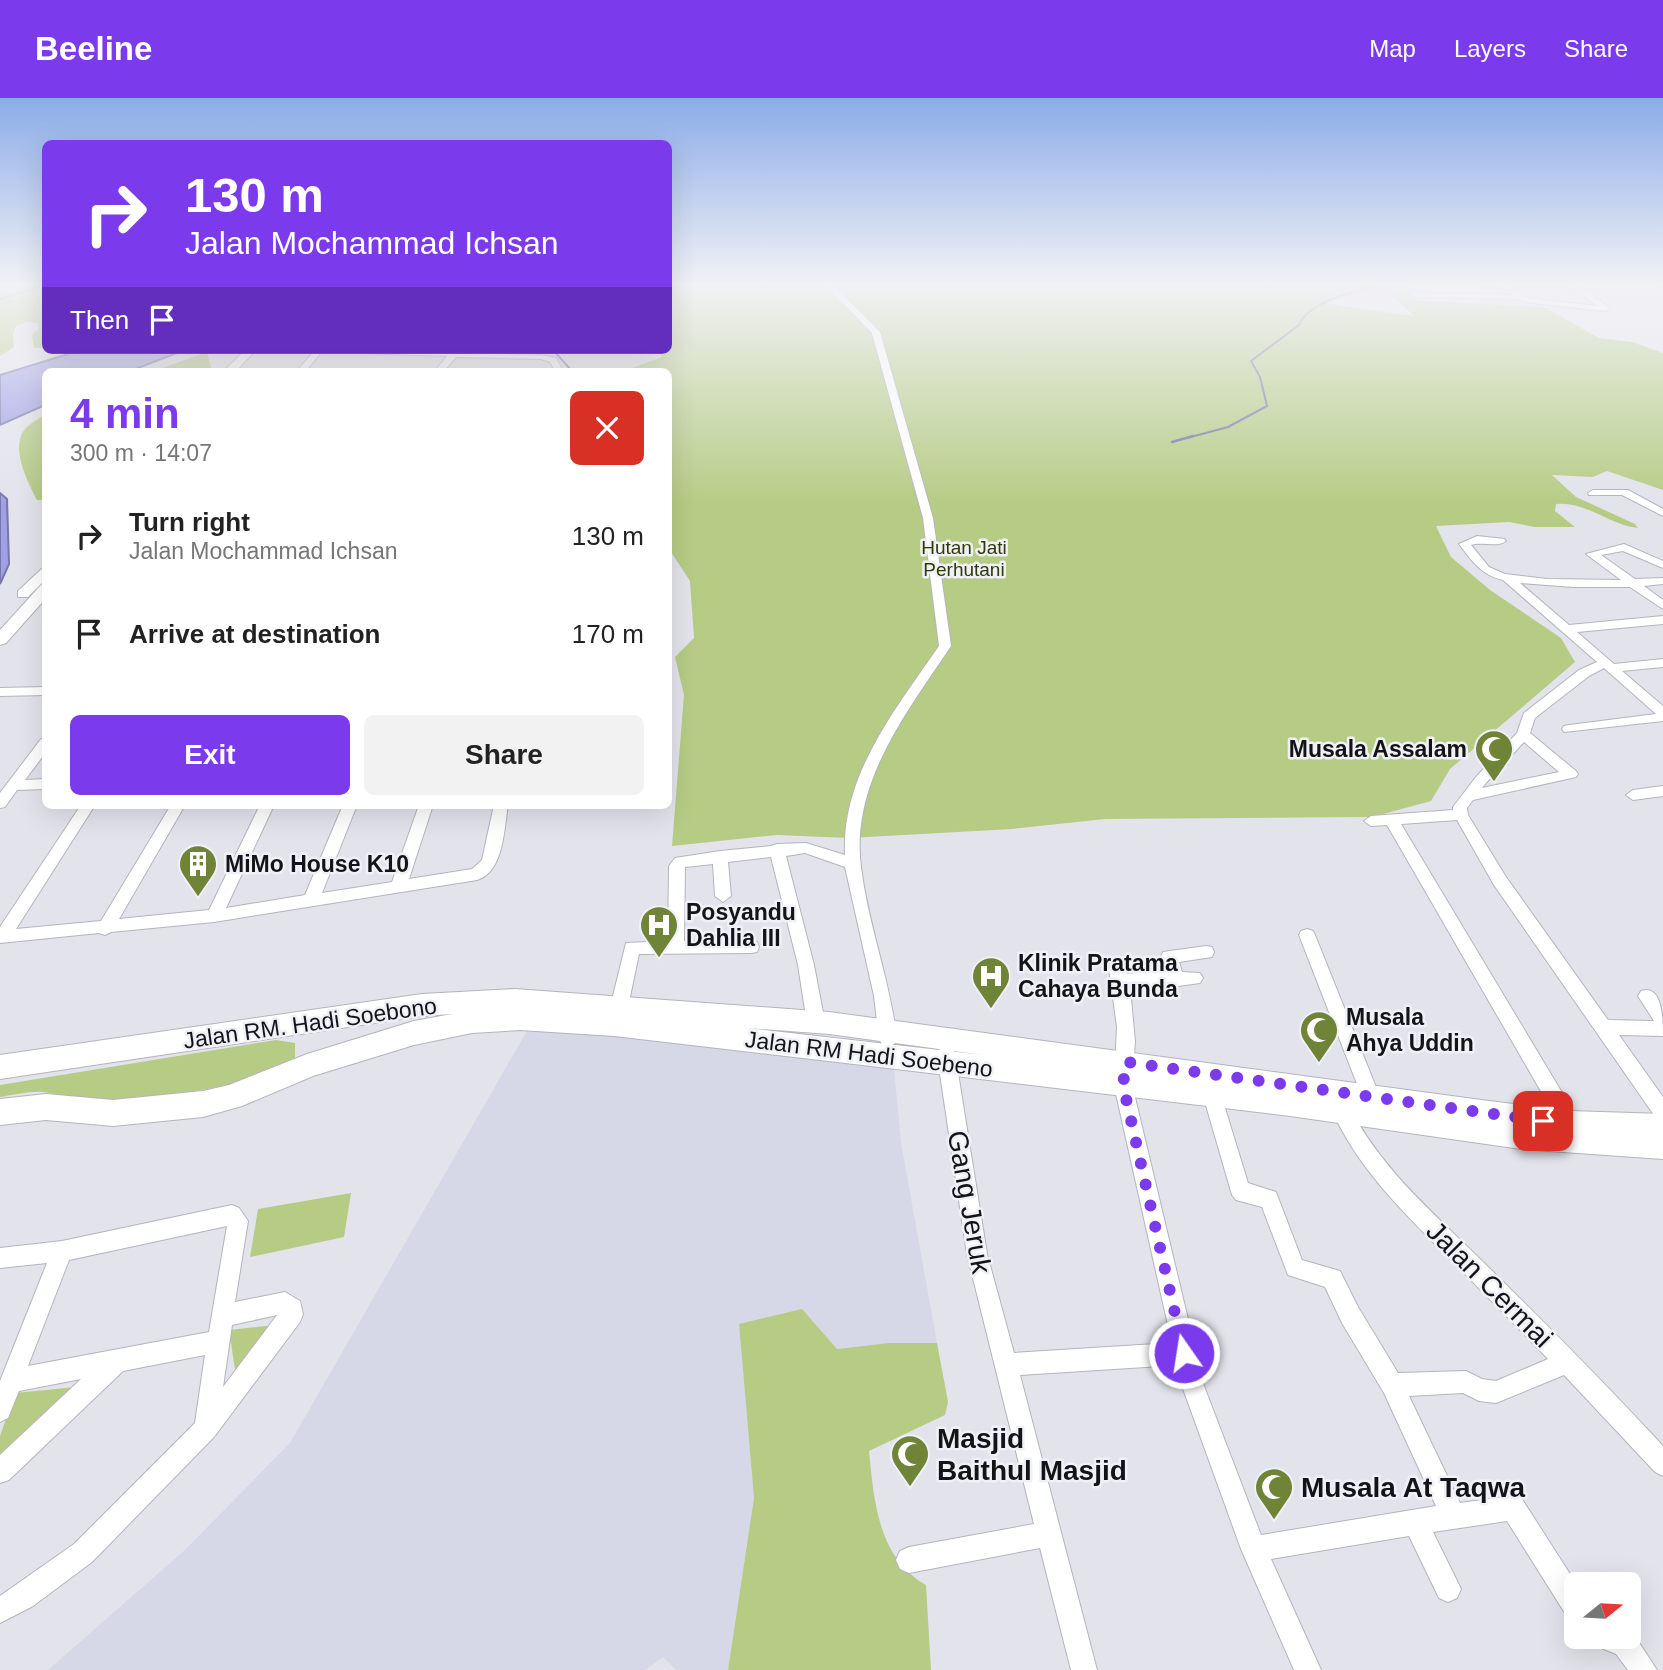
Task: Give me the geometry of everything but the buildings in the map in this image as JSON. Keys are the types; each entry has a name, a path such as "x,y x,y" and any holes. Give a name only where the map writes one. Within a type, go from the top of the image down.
{"main road":[{"name":"Jalan RM. Hadi Soebono","path":"0,1067 422,1005 515,1000 617,1016"},
{"name":"Jalan RM Hadi Soebeno","path":"617,1016 818,1035 1125,1073"},
{"name":"Jalan RM. Hadi Soebono","path":"0,1112 46,1107 113,1113 204,1104 242,1094 307,1066 414,1033 472,1022 617,1016"},
{"path":"290,1024 312,1034 318,1043 318,1053 307,1066"},
{"path":"1125,1073 1663,1145"},
{"path":"1125,1073 1212,1095 1338,1102"},
{"path":"1575,1133 1663,1126"}],"street":[{"path":"517,356 548,358 554,360 558,368"},
{"path":"883,356 928,518 945,646 871,760 852,833 853,864 888,1043"},
{"path":"1593,493 1624,492 1663,513"},
{"path":"1501,541 1466,541 1464,544 1480,564 1493,574 1568,583 1636,584 1663,581"},
{"path":"1663,565 1624,547 1593,552 1595,557 1663,605"},
{"path":"0,618 42,573"},
{"path":"1506,576 1663,713"},
{"path":"0,640 42,592"},
{"path":"1569,629 1663,620"},
{"path":"1663,663 1610,665 1584,673 1529,716 1523,734 1460,807 1464,819 1500,881 1663,1112"},
{"path":"0,692 42,691"},
{"path":"1569,729 1663,713"},
{"path":"1468,796 1571,774 1523,734"},
{"path":"0,803 42,747"},
{"path":"12,786 42,784"},
{"path":"1633,794 1663,791"},
{"path":"1,937 85,809"},
{"path":"105,929 176,809"},
{"path":"214,916 265,809"},
{"path":"311,901 347,809"},
{"path":"398,887 425,809"},
{"path":"1,937 105,929 214,916 483,871 489,862 501,809"},
{"path":"1371,821 1464,819"},
{"path":"1395,825 1575,1133"},
{"path":"676,947 678,864 777,849 813,849 853,864"},
{"path":"777,849 806,965 818,1035"},
{"path":"720,856 723,896"},
{"path":"1307,935 1375,1107"},
{"path":"617,1016 632,948 751,947"},
{"path":"1194,978 1178,979 1169,957 1206,952"},
{"path":"1175,975 1119,975 1125,1073 1193,1386 1254,1549 1308,1670"},
{"path":"1647,996 1663,1020"},
{"path":"1604,1027 1663,1029"},
{"name":"Gang Jeruk","path":"946,1050 977,1254 1084,1670"},
{"path":"1212,1095 1239,1188 1243,1193 1269,1199 1295,1268 1332,1278 1350,1315 1392,1385 1453,1516"},
{"name":"Jalan Cermai","path":"1338,1102 1363,1147 1412,1205 1615,1409 1663,1464"},
{"path":"0,1258 62,1251 236,1216 238,1221 205,1429"},
{"path":"0,1410 62,1251"},
{"path":"0,1610 24,1597 83,1553 205,1429 292,1314 292,1308 285,1303 222,1316"},
{"path":"12,1381 218,1341"},
{"path":"1004,1365 1184,1353"},
{"path":"0,1471 116,1362"},
{"path":"1392,1385 1466,1382 1479,1390 1496,1392 1568,1362"},
{"path":"1254,1549 1513,1508 1564,1588"},
{"path":"1415,1522 1448,1589"},
{"path":"909,1560 1049,1534"},
{"path":"1629,1649 1644,1670"}],"shaded area":[{"path":"531,1024 894,1069 901,1143 937,1343 889,1343 837,1349 739,1324 754,1498 728,1670 676,1670 663,1657 645,1670 48,1670 186,1549 290,1443"}],"green space":[{"path":"195,356 208,356 211,368 162,368"},
{"name":"Hutan Jati Perhutani","path":"1663,356 1663,490 1607,471 1593,477 1552,475 1576,497 1635,524 1638,528 1567,504 1556,504 1555,511 1575,527 1535,527 1509,522 1436,526 1451,557 1490,590 1561,638 1575,662 1450,769 1431,801 1372,817 1105,819 1012,829 849,838 777,835 672,846 684,695 675,657 694,638 690,581 672,554 672,368 632,368 662,357"},
{"path":"42,416 42,500 37,500 29,484 19,453 19,443 27,427"},
{"path":"276,1040 295,1043 295,1062 277,1071 225,1086 106,1100 80,1100 38,1092 0,1097 0,1085"},
{"path":"351,1193 344,1237 250,1257 258,1209"},
{"path":"802,1309 837,1349 889,1343 937,1343 948,1402 945,1415 869,1451 873,1489 881,1527 888,1544 910,1574 926,1585 931,1670 728,1670 754,1498 739,1324"},
{"path":"275,1325 236,1376 229,1330"},
{"path":"76,1387 0,1460 0,1436 15,1393"}],"water":[{"path":"60,356 168,356 138,368 42,368 42,406 0,425 0,375"},
{"path":"0,493 7,499 9,564 0,584"}],"waterway":[{"path":"559,356 569,368"},
{"path":"1187,438 1228,427 1267,406 1260,377 1251,361 1257,356"},
{"path":"1172,442 1193,436"}],"place":[{"name":"Musala Assalam","path":"1494,783"},
{"name":"MiMo House K10","path":"198,898"},
{"name":"Posyandu Dahlia III","path":"659,959"},
{"name":"Klinik Pratama Cahaya Bunda","path":"991,1010"},
{"name":"Musala Ahya Uddin","path":"1319,1064"},
{"name":"Masjid Baithul Masjid","path":"910,1488"},
{"name":"Musala At Taqwa","path":"1274,1521"}],"route":[{"path":"1184,1353 1123,1085 1126,1062 1543,1121"}]}
